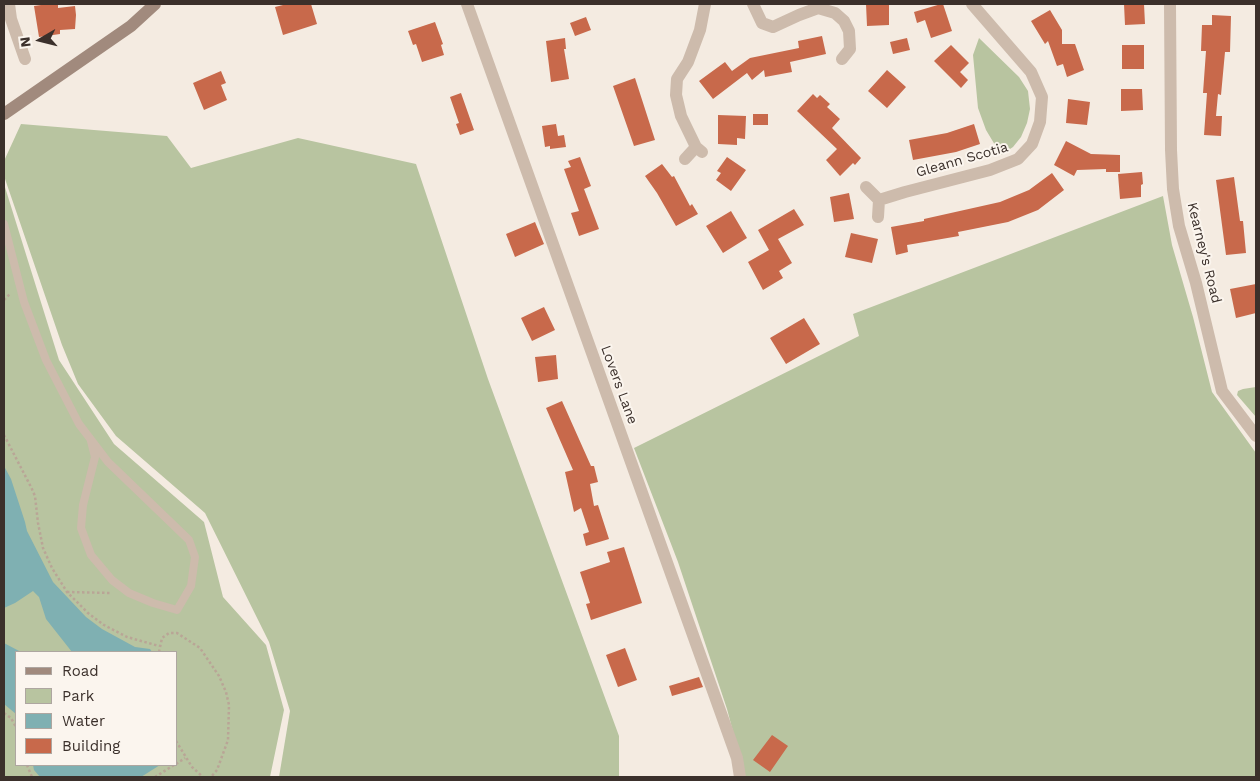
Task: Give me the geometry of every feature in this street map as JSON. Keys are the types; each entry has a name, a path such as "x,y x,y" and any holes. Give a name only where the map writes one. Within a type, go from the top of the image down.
{"street":[{"path":"9,4 11,19 25,60"},
{"path":"4,114 130,26 155,4"},
{"name":"Lovers Lane","path":"467,4 730,740 740,777"},
{"path":"685,159 699,150 681,116 676,95 677,79 688,62 700,30 706,4"},
{"path":"753,4 762,23 773,27 818,8 836,13 844,20 849,30 850,49 842,59"},
{"name":"Gleann Scotia","path":"879,200 990,170 1018,159 1032,144 1040,122 1042,97 1031,72 972,4"},
{"name":"Kearney's Road","path":"1170,4 1171,150 1173,189 1179,226 1203,308 1220,386 1256,436"},
{"path":"866,187 879,200 878,217"}],"lane":[{"path":"4,224 24,302 46,360 64,397 91,441 108,462 189,540 195,557 191,586 177,610 153,604 129,593 112,580 91,555 81,528 83,505 96,458 91,441"}],"path":[{"path":"4,435 35,496 43,548 52,568 67,592 88,613 104,625 127,637 159,646"},
{"path":"67,592 129,593"},
{"path":"159,651 162,638 169,633 177,632 200,648 219,676 226,692 229,705 228,740 217,770 211,777"},
{"path":"4,713 11,718 15,725"},
{"path":"178,744 192,768 203,777"},
{"path":"178,762 186,758"},
{"path":"155,777 172,766"}],"green space":[{"path":"979,38 1019,77 1028,91 1030,109 1027,123 1021,137 1013,147 1001,155 986,130 978,108 973,55"},
{"path":"21,124 167,136 191,168 298,138 416,164 488,379 619,736 619,777 279,777 290,711 269,642 205,513 116,436 78,384 62,345 4,176 4,161"},
{"path":"4,184 59,360 114,444 204,522 223,597 266,645 284,710 270,777 4,777"},
{"path":"1163,196 1172,245 1212,392 1256,453 1256,777 745,777 727,709 678,562 634,448 859,336 853,314"},
{"path":"1256,387 1256,417 1237,395 1238,391"}],"water":[{"path":"4,466 11,479 27,531 53,582 86,617 102,629 135,647 150,649 151,651 71,651 46,619 39,597 33,591 4,608"},
{"path":"4,643 19,651 15,651 15,713 4,704"},
{"path":"33,766 158,766 141,777 40,777"}],"building":[{"path":"58,4 58,8 75,6 75,29 60,30 60,34 39,37 34,6"},
{"path":"287,4 311,4 317,24 283,35 275,7"},
{"path":"866,4 889,4 889,25 867,26"},
{"path":"943,4 952,31 931,38 925,20 917,23 914,12"},
{"path":"1124,4 1144,4 1145,24 1125,25"},
{"path":"1050,10 1062,30 1062,44 1075,44 1084,70 1067,77 1063,64 1057,66 1048,41 1045,44 1031,21"},
{"path":"1212,15 1231,16 1230,52 1225,52 1221,95 1218,94 1216,116 1222,116 1221,136 1204,135 1207,93 1203,93 1206,51 1201,51 1202,25 1212,25"},
{"path":"586,17 591,30 575,36 570,23"},
{"path":"435,22 443,44 441,45 444,55 422,62 416,44 413,45 408,31"},
{"path":"822,36 826,54 790,62 792,72 765,77 764,70 752,80 747,73 713,99 699,81 725,62 732,71 750,58 799,48 798,41"},
{"path":"565,38 566,49 564,49 569,79 551,82 546,41"},
{"path":"907,38 910,50 893,54 890,42"},
{"path":"951,45 969,63 960,72 968,80 961,88 934,61"},
{"path":"1122,45 1144,45 1144,69 1122,69"},
{"path":"887,70 906,87 887,108 868,91"},
{"path":"221,71 226,83 221,85 227,100 204,110 193,83"},
{"path":"635,78 655,140 634,146 613,86"},
{"path":"1121,89 1142,89 1143,110 1121,111"},
{"path":"461,93 474,130 460,135 456,124 459,123 450,97"},
{"path":"813,94 817,98 820,95 830,104 827,107 840,119 832,128 861,158 840,176 826,160 837,149 797,111"},
{"path":"1068,99 1090,102 1087,125 1066,123"},
{"path":"753,114 768,114 768,125 753,125"},
{"path":"718,115 746,116 745,139 737,138 737,145 718,144"},
{"path":"556,124 558,136 564,135 566,147 550,149 550,146 545,147 542,126"},
{"path":"974,124 980,144 956,152 913,160 909,140 947,133"},
{"path":"1066,141 1091,154 1120,155 1120,172 1106,172 1106,169 1077,170 1074,176 1054,165"},
{"path":"580,157 591,186 584,189 599,229 579,236 571,213 579,211 564,169 571,167 568,161"},
{"path":"727,157 746,170 731,191 716,180 721,173 717,171"},
{"path":"662,164 672,177 674,176 690,206 692,204 698,214 676,226 645,176"},
{"path":"1142,172 1141,197 1120,199 1118,174"},
{"path":"1052,173 1064,190 1038,210 1008,222 958,232 959,236 907,245 908,252 896,255 891,227 924,221 924,219 1000,202 1029,190"},
{"path":"1234,177 1240,221 1243,221 1246,253 1226,255 1216,180"},
{"path":"849,193 854,219 834,222 830,197"},
{"path":"794,209 804,225 778,239 792,263 779,271 783,278 763,290 748,262 769,250 758,230"},
{"path":"731,211 747,238 723,253 706,226"},
{"path":"535,222 544,244 515,257 506,234"},
{"path":"851,233 878,239 872,263 845,257"},
{"path":"1256,284 1256,313 1236,318 1230,289"},
{"path":"544,307 555,330 532,341 521,318"},
{"path":"804,318 820,344 786,364 770,338"},
{"path":"556,355 558,379 538,382 535,357"},
{"path":"562,401 591,466 594,466 598,482 590,484 594,506 598,505 609,539 586,546 583,534 589,532 581,508 574,512 565,472 573,470 546,408"},
{"path":"624,547 642,603 591,620 586,604 590,603 580,572 610,562 607,552"},
{"path":"625,648 637,680 618,687 606,655"},
{"path":"699,677 703,687 672,696 669,686"},
{"path":"772,735 788,746 770,772 753,760"}]}
